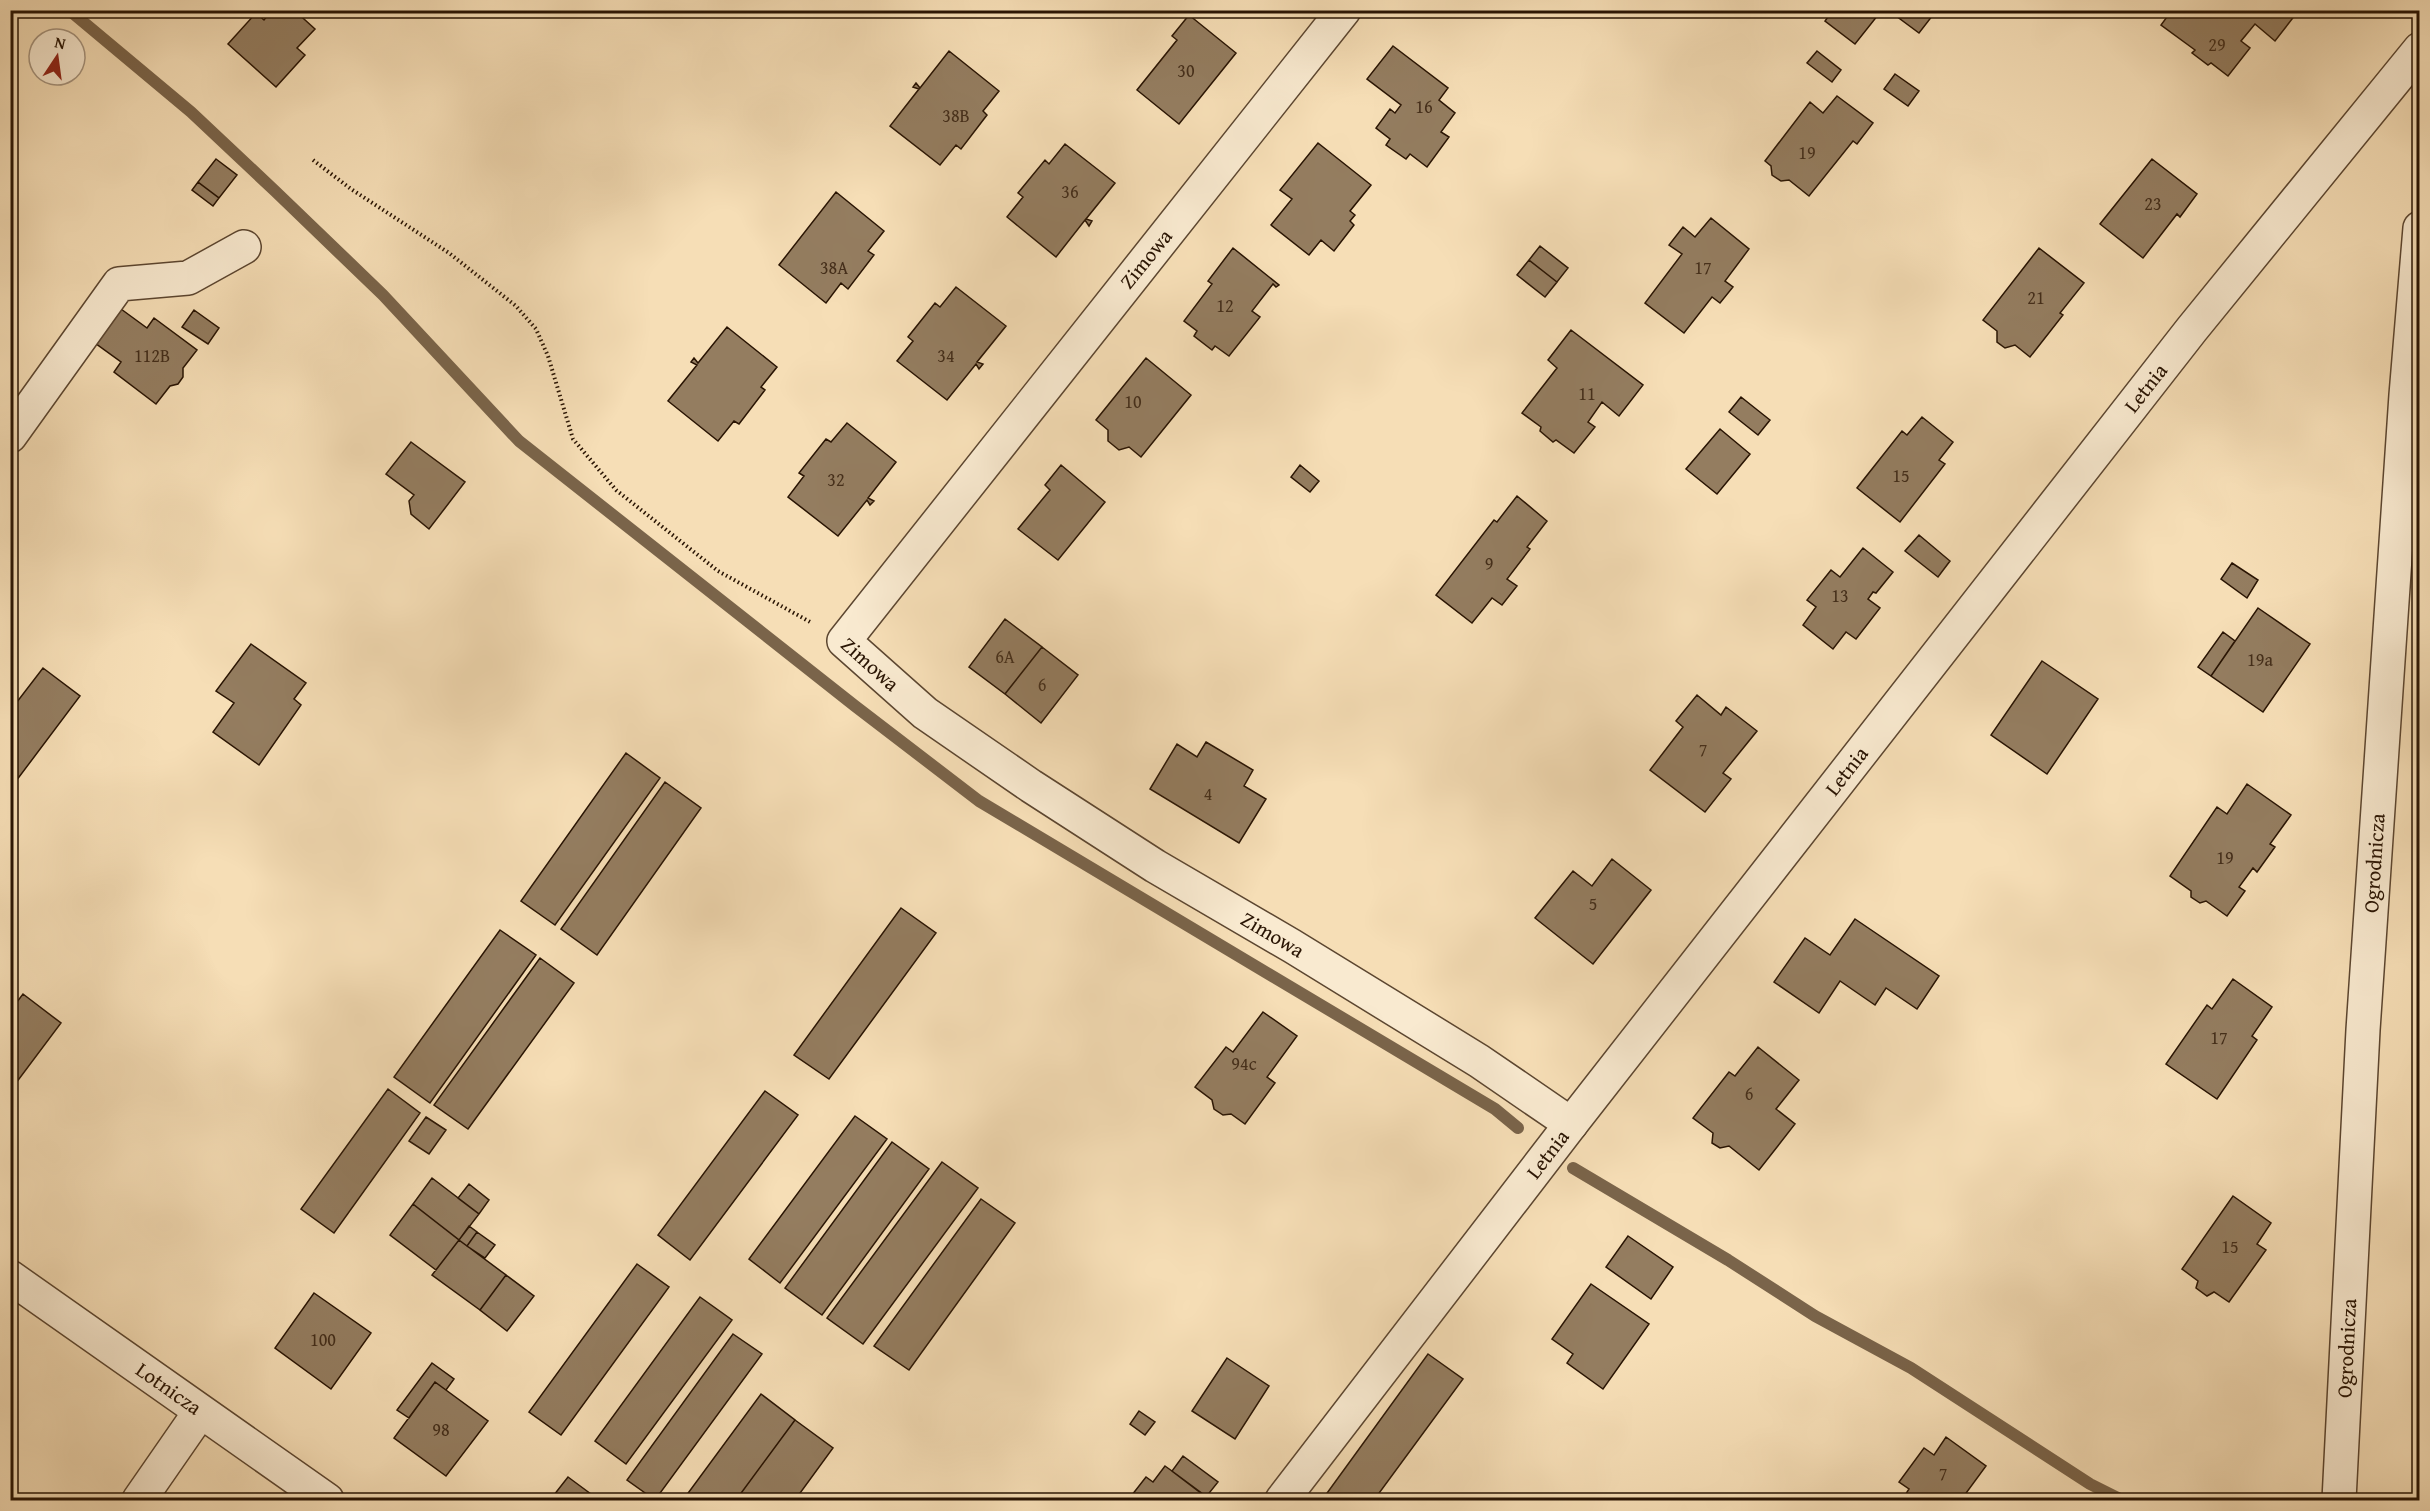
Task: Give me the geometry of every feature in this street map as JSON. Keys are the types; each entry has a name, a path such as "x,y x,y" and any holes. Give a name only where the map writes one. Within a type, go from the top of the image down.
{"street":[{"name":"Zimowa","path":"1344,10 844,641 925,713 1031,786 1155,866 1292,946 1479,1061 1571,1124"},
{"name":"Letnia","path":"1282,1500 1571,1124 2177,348 2420,49"},
{"name":"Ogrodnicza","path":"2339,1500 2363,1030 2413,397 2420,228"},
{"path":"10,436 119,284 188,278 243,248"},
{"name":"Lotnicza","path":"10,1277 327,1500"},
{"path":"139,1500 200,1412"}],"path":[{"path":"313,160 351,189 448,253 516,306 536,329 548,356 573,439 616,490 718,571 844,641"}],"building":[{"path":"272,10 294,10 315,29 297,48 305,55 276,87 228,44 256,13 264,20"},
{"path":"1833,10 1882,10 1855,44 1825,21"},
{"path":"1888,10 1926,10 1933,15 1919,33"},
{"path":"2172,10 2299,10 2275,41 2255,24 2241,41 2250,48 2228,76 2211,63 2208,65 2192,53 2195,50 2161,25"},
{"path":"1189,15 1236,53 1179,124 1137,90 1177,40 1172,36"},
{"path":"1393,46 1448,88 1439,100 1455,113 1441,132 1449,137 1427,167 1410,154 1406,159 1386,145 1390,139 1376,128 1390,109 1395,113 1401,105 1367,79"},
{"path":"949,51 999,91 983,111 987,115 961,149 956,145 940,165 890,126 919,89 913,87 916,83 920,88"},
{"path":"1817,51 1841,70 1832,82 1807,63"},
{"path":"1895,74 1919,91 1908,106 1884,89"},
{"path":"1837,96 1873,123 1857,144 1853,141 1809,196 1789,180 1781,181 1772,175 1771,166 1765,161 1810,102 1823,113"},
{"path":"1318,143 1371,185 1350,211 1355,215 1350,221 1354,225 1334,251 1321,240 1309,255 1271,225 1292,199 1280,190"},
{"path":"1065,144 1115,183 1086,219 1092,221 1089,226 1085,220 1056,257 1007,217 1023,197 1018,193 1045,160 1049,164"},
{"path":"216,159 237,175 219,198 198,182"},
{"path":"2152,159 2197,194 2180,217 2177,214 2143,258 2100,224"},
{"path":"198,182 219,198 213,206 192,190"},
{"path":"836,192 884,231 868,251 874,255 848,289 841,283 826,303 779,265"},
{"path":"1711,218 1749,249 1725,281 1733,287 1720,303 1712,297 1684,333 1645,303 1682,254 1669,245 1683,227 1695,237"},
{"path":"1540,246 1568,268 1557,282 1529,260"},
{"path":"1233,248 1279,285 1276,287 1273,284 1252,311 1260,317 1229,356 1215,346 1212,350 1194,336 1197,331 1184,321 1212,284 1208,281"},
{"path":"2039,248 2084,283 2060,313 2063,315 2030,357 2015,345 2005,348 1997,342 1997,331 1983,320"},
{"path":"1529,260 1557,282 1545,297 1517,275"},
{"path":"956,287 1006,326 977,362 983,364 979,369 976,364 947,400 897,361 913,341 908,337 935,303 940,307"},
{"path":"121,309 147,328 154,318 197,350 183,368 183,377 178,384 170,386 156,404 114,372 121,362 95,343"},
{"path":"194,310 219,328 208,344 182,327"},
{"path":"727,327 777,367 761,387 765,390 739,424 734,421 718,441 668,401 697,365 691,362 694,358 698,363"},
{"path":"1571,330 1643,385 1619,416 1602,402 1588,422 1595,427 1574,453 1556,440 1553,442 1540,431 1541,427 1522,413 1557,368 1548,360"},
{"path":"1146,358 1191,395 1141,457 1129,447 1119,450 1108,441 1108,430 1096,420"},
{"path":"1741,397 1770,420 1758,435 1729,412"},
{"path":"1922,417 1953,442 1939,460 1945,464 1900,522 1857,488 1902,431 1907,435"},
{"path":"847,423 896,462 868,498 874,501 870,505 867,500 838,536 788,497 804,476 799,473 826,439 831,442"},
{"path":"1720,429 1750,454 1717,494 1686,469"},
{"path":"411,442 465,482 429,529 411,514 409,501 414,495 386,474"},
{"path":"1061,465 1105,502 1058,560 1018,529 1050,490 1045,485"},
{"path":"1300,465 1319,481 1310,492 1291,477"},
{"path":"1517,496 1547,521 1527,547 1530,549 1507,579 1517,586 1502,605 1492,598 1472,623 1436,595 1494,520 1497,522"},
{"path":"1919,535 1950,561 1938,577 1905,551"},
{"path":"1863,548 1893,572 1868,599 1880,608 1856,639 1846,632 1833,649 1803,625 1816,607 1807,600 1831,570 1840,577"},
{"path":"2232,563 2258,580 2247,598 2221,579"},
{"path":"2258,608 2310,644 2263,712 2211,676"},
{"path":"1005,619 1042,647 1005,694 969,667"},
{"path":"2223,632 2235,641 2211,676 2198,667"},
{"path":"251,644 306,683 294,699 301,705 259,765 213,732 234,703 216,691"},
{"path":"1042,647 1078,675 1041,723 1005,694"},
{"path":"2042,661 2098,699 2047,774 1991,735"},
{"path":"43,668 80,696 10,789 10,711"},
{"path":"1697,695 1721,715 1726,707 1757,731 1723,773 1731,779 1705,812 1650,770 1683,727 1676,721"},
{"path":"1206,742 1253,770 1244,786 1266,799 1239,843 1150,789 1177,744 1197,757"},
{"path":"626,753 660,778 555,925 521,901"},
{"path":"665,782 701,808 597,955 561,929"},
{"path":"2247,784 2291,815 2270,844 2275,847 2257,872 2253,868 2239,887 2245,891 2227,916 2206,901 2200,903 2191,897 2191,891 2170,876 2217,807 2227,814"},
{"path":"1612,859 1651,890 1593,964 1535,918 1573,871 1592,886"},
{"path":"901,908 936,933 829,1079 794,1055"},
{"path":"1855,919 1939,976 1917,1009 1886,988 1875,1005 1840,981 1819,1013 1774,982 1805,938 1830,955"},
{"path":"500,930 536,955 430,1103 394,1077"},
{"path":"540,958 574,983 468,1129 434,1105"},
{"path":"2233,979 2272,1007 2252,1036 2257,1040 2217,1099 2166,1064 2207,1005 2212,1009"},
{"path":"23,994 61,1023 10,1091 10,1011"},
{"path":"1263,1012 1297,1036 1267,1077 1275,1083 1245,1124 1231,1114 1223,1115 1214,1109 1212,1100 1195,1087 1226,1047 1233,1052"},
{"path":"1758,1047 1799,1080 1776,1109 1795,1124 1759,1170 1729,1146 1720,1148 1712,1143 1713,1133 1693,1118 1729,1072 1735,1076"},
{"path":"388,1089 420,1113 334,1233 301,1209"},
{"path":"765,1091 798,1115 690,1260 658,1235"},
{"path":"855,1116 887,1139 780,1283 749,1259"},
{"path":"426,1117 446,1130 429,1154 409,1141"},
{"path":"892,1142 929,1169 822,1315 785,1288"},
{"path":"942,1162 978,1188 863,1344 827,1318"},
{"path":"432,1178 479,1214 459,1240 413,1204"},
{"path":"469,1184 489,1200 479,1214 458,1198"},
{"path":"2233,1196 2271,1223 2257,1244 2266,1250 2229,1302 2214,1292 2207,1296 2196,1288 2198,1281 2182,1269"},
{"path":"981,1199 1015,1223 909,1370 874,1346"},
{"path":"413,1204 459,1240 436,1270 390,1235"},
{"path":"469,1226 477,1232 467,1246 459,1240"},
{"path":"477,1232 495,1245 485,1258 467,1246"},
{"path":"1628,1236 1673,1267 1651,1299 1606,1267"},
{"path":"459,1240 506,1275 480,1310 432,1275"},
{"path":"637,1264 669,1287 561,1435 529,1412"},
{"path":"506,1275 534,1296 507,1331 480,1310"},
{"path":"1591,1284 1649,1324 1603,1389 1567,1363 1573,1354 1552,1339"},
{"path":"314,1293 371,1333 331,1389 275,1348"},
{"path":"700,1297 732,1320 626,1464 595,1441"},
{"path":"733,1334 762,1354 655,1500 627,1480"},
{"path":"1428,1354 1463,1379 1374,1500 1322,1500"},
{"path":"1227,1358 1269,1386 1235,1439 1192,1411"},
{"path":"432,1363 454,1379 446,1390 435,1382 409,1418 397,1410"},
{"path":"435,1382 488,1421 446,1476 394,1438"},
{"path":"761,1394 795,1420 736,1500 683,1500"},
{"path":"1139,1411 1155,1422 1145,1435 1130,1424"},
{"path":"795,1420 833,1448 795,1500 736,1500"},
{"path":"1946,1437 1986,1466 1961,1500 1902,1500 1909,1489 1899,1482 1924,1448 1934,1455"},
{"path":"1183,1456 1218,1482 1206,1497 1172,1471"},
{"path":"1165,1466 1211,1500 1128,1500 1146,1477 1153,1482"},
{"path":"568,1477 599,1500 550,1500"}],"waterway":[{"path":"69,10 191,112 275,191 383,295 519,441 855,706 979,801 1495,1109 1518,1128"},
{"path":"1573,1168 1728,1260 1815,1316 1911,1368 2090,1484 2122,1500"}]}
